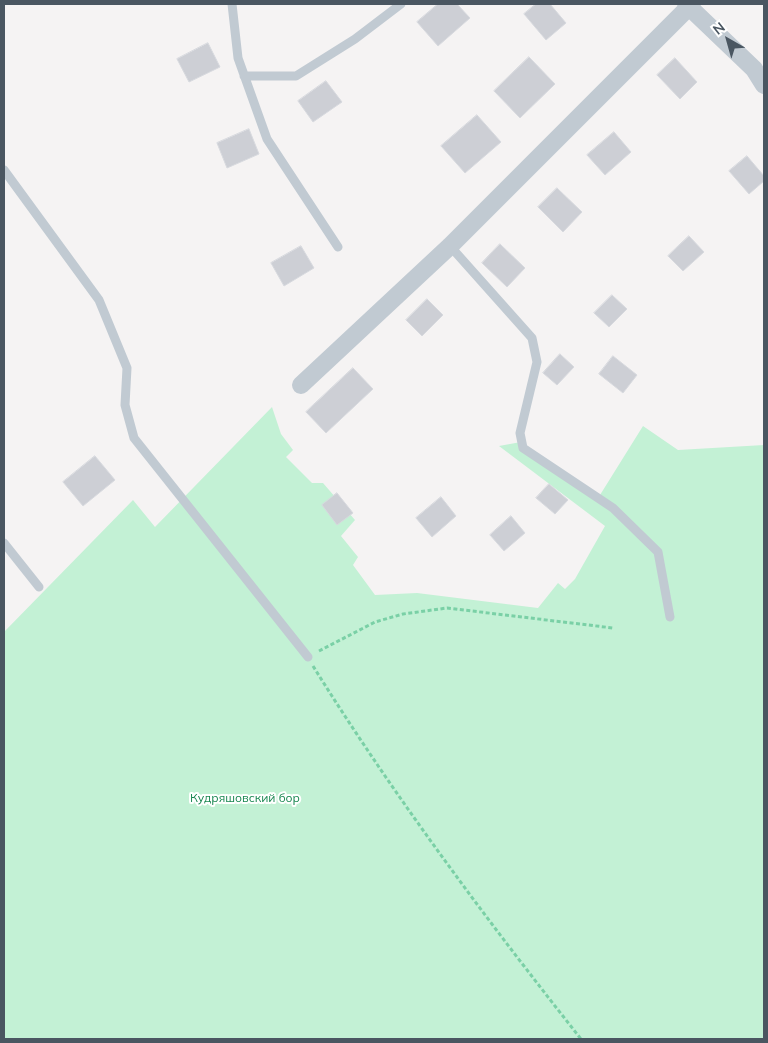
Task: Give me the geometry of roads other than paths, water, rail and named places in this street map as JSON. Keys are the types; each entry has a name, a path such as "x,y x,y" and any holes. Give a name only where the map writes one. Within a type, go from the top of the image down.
{"street":[{"path":"301,385 450,246 689,5 754,69 764,85"}],"lane":[{"path":"232,4 238,58 267,139 338,247"},
{"path":"244,76 296,76 354,39 401,4"},
{"path":"4,170 99,300 127,368 125,405 134,438 308,657"},
{"path":"450,246 532,338 537,362 520,433 523,448 613,508 658,552 670,617"},
{"path":"4,543 39,587"}],"park label":[{"name":"Кудряшовский бор","path":"245,798"}]}
